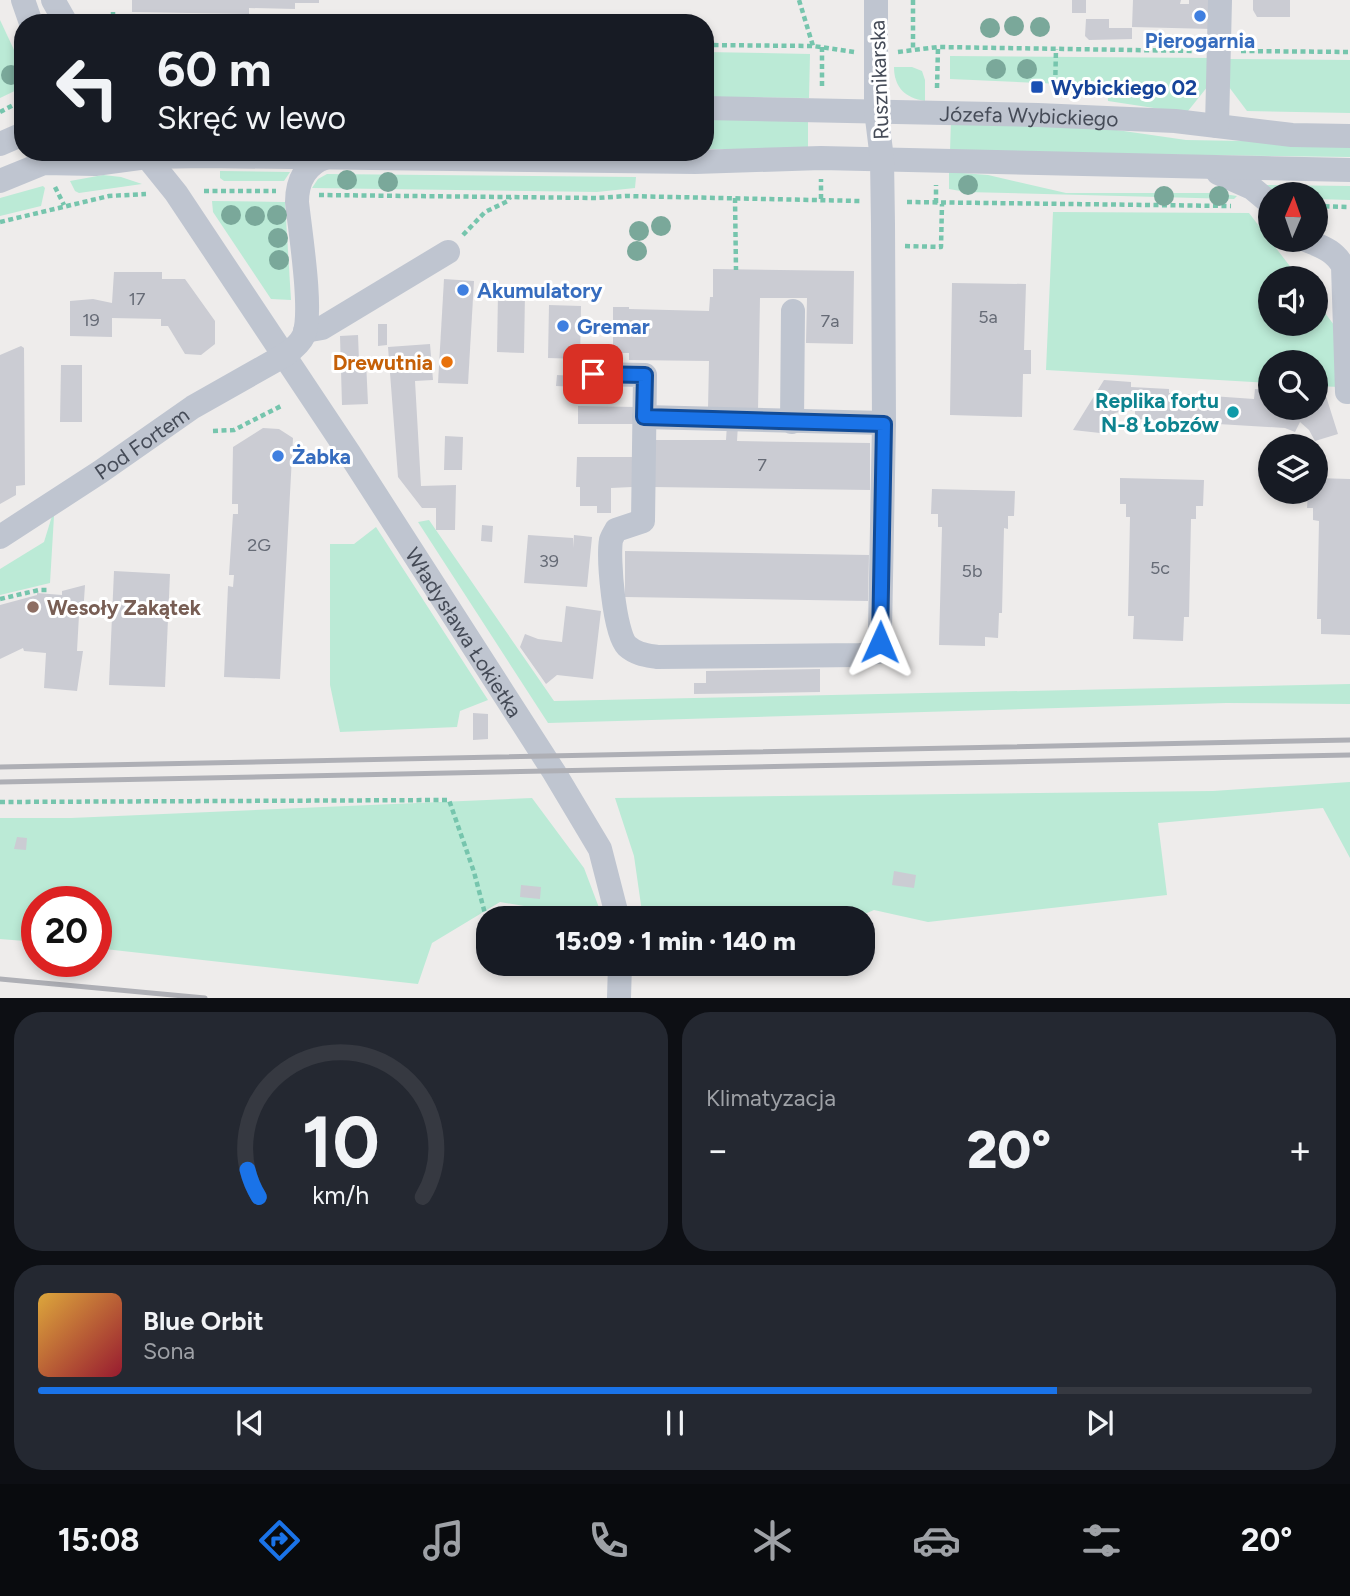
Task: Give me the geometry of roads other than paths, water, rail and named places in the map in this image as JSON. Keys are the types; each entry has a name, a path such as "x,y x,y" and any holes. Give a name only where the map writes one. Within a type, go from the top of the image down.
{"street":[{"name":"Rusznikarska","path":"876,0 876,110 882,159"},
{"path":"1217,126 1220,0"},
{"name":"Józefa Wybickiego","path":"714,108 876,110 1175,121 1292,135 1350,136"},
{"path":"714,161 882,159 1350,170"},
{"path":"593,374 645,375 643,522 616,530 611,539 611,575 618,628 626,645 639,654 657,657 860,655 878,652 884,424 882,159"},
{"path":"0,181 52,166 109,161"},
{"name":"Władysława Łokietka","path":"151,161 176,193 285,355 461,624 600,849 615,906"},
{"path":"285,355 297,346 305,331 306,306 297,193 304,172 318,161"},
{"path":"611,161 711,161"},
{"path":"1204,168 1258,193"},
{"path":"1328,243 1343,266 1348,393"},
{"path":"305,331 322,328 448,252"},
{"path":"792,422 793,311"},
{"name":"Pod Fortem","path":"0,537 183,414 285,355"},
{"path":"644,417 884,424"},
{"path":"619,998 620,976"}],"railway":[{"path":"0,767 1350,740"},
{"path":"0,782 1350,755"},
{"path":"0,979 205,998"}],"place":[{"name":"Pierogarnia","path":"1200,16"},
{"name":"Wybickiego 02","path":"1037,87"},
{"name":"Akumulatory","path":"463,290"},
{"name":"Gremar","path":"563,326"},
{"name":"Drewutnia","path":"447,362"},
{"name":"Replika fortu N-8 Łobzów","path":"1233,412"},
{"name":"Żabka","path":"278,456"},
{"name":"Wesoły Zakątek","path":"33,607"}]}
